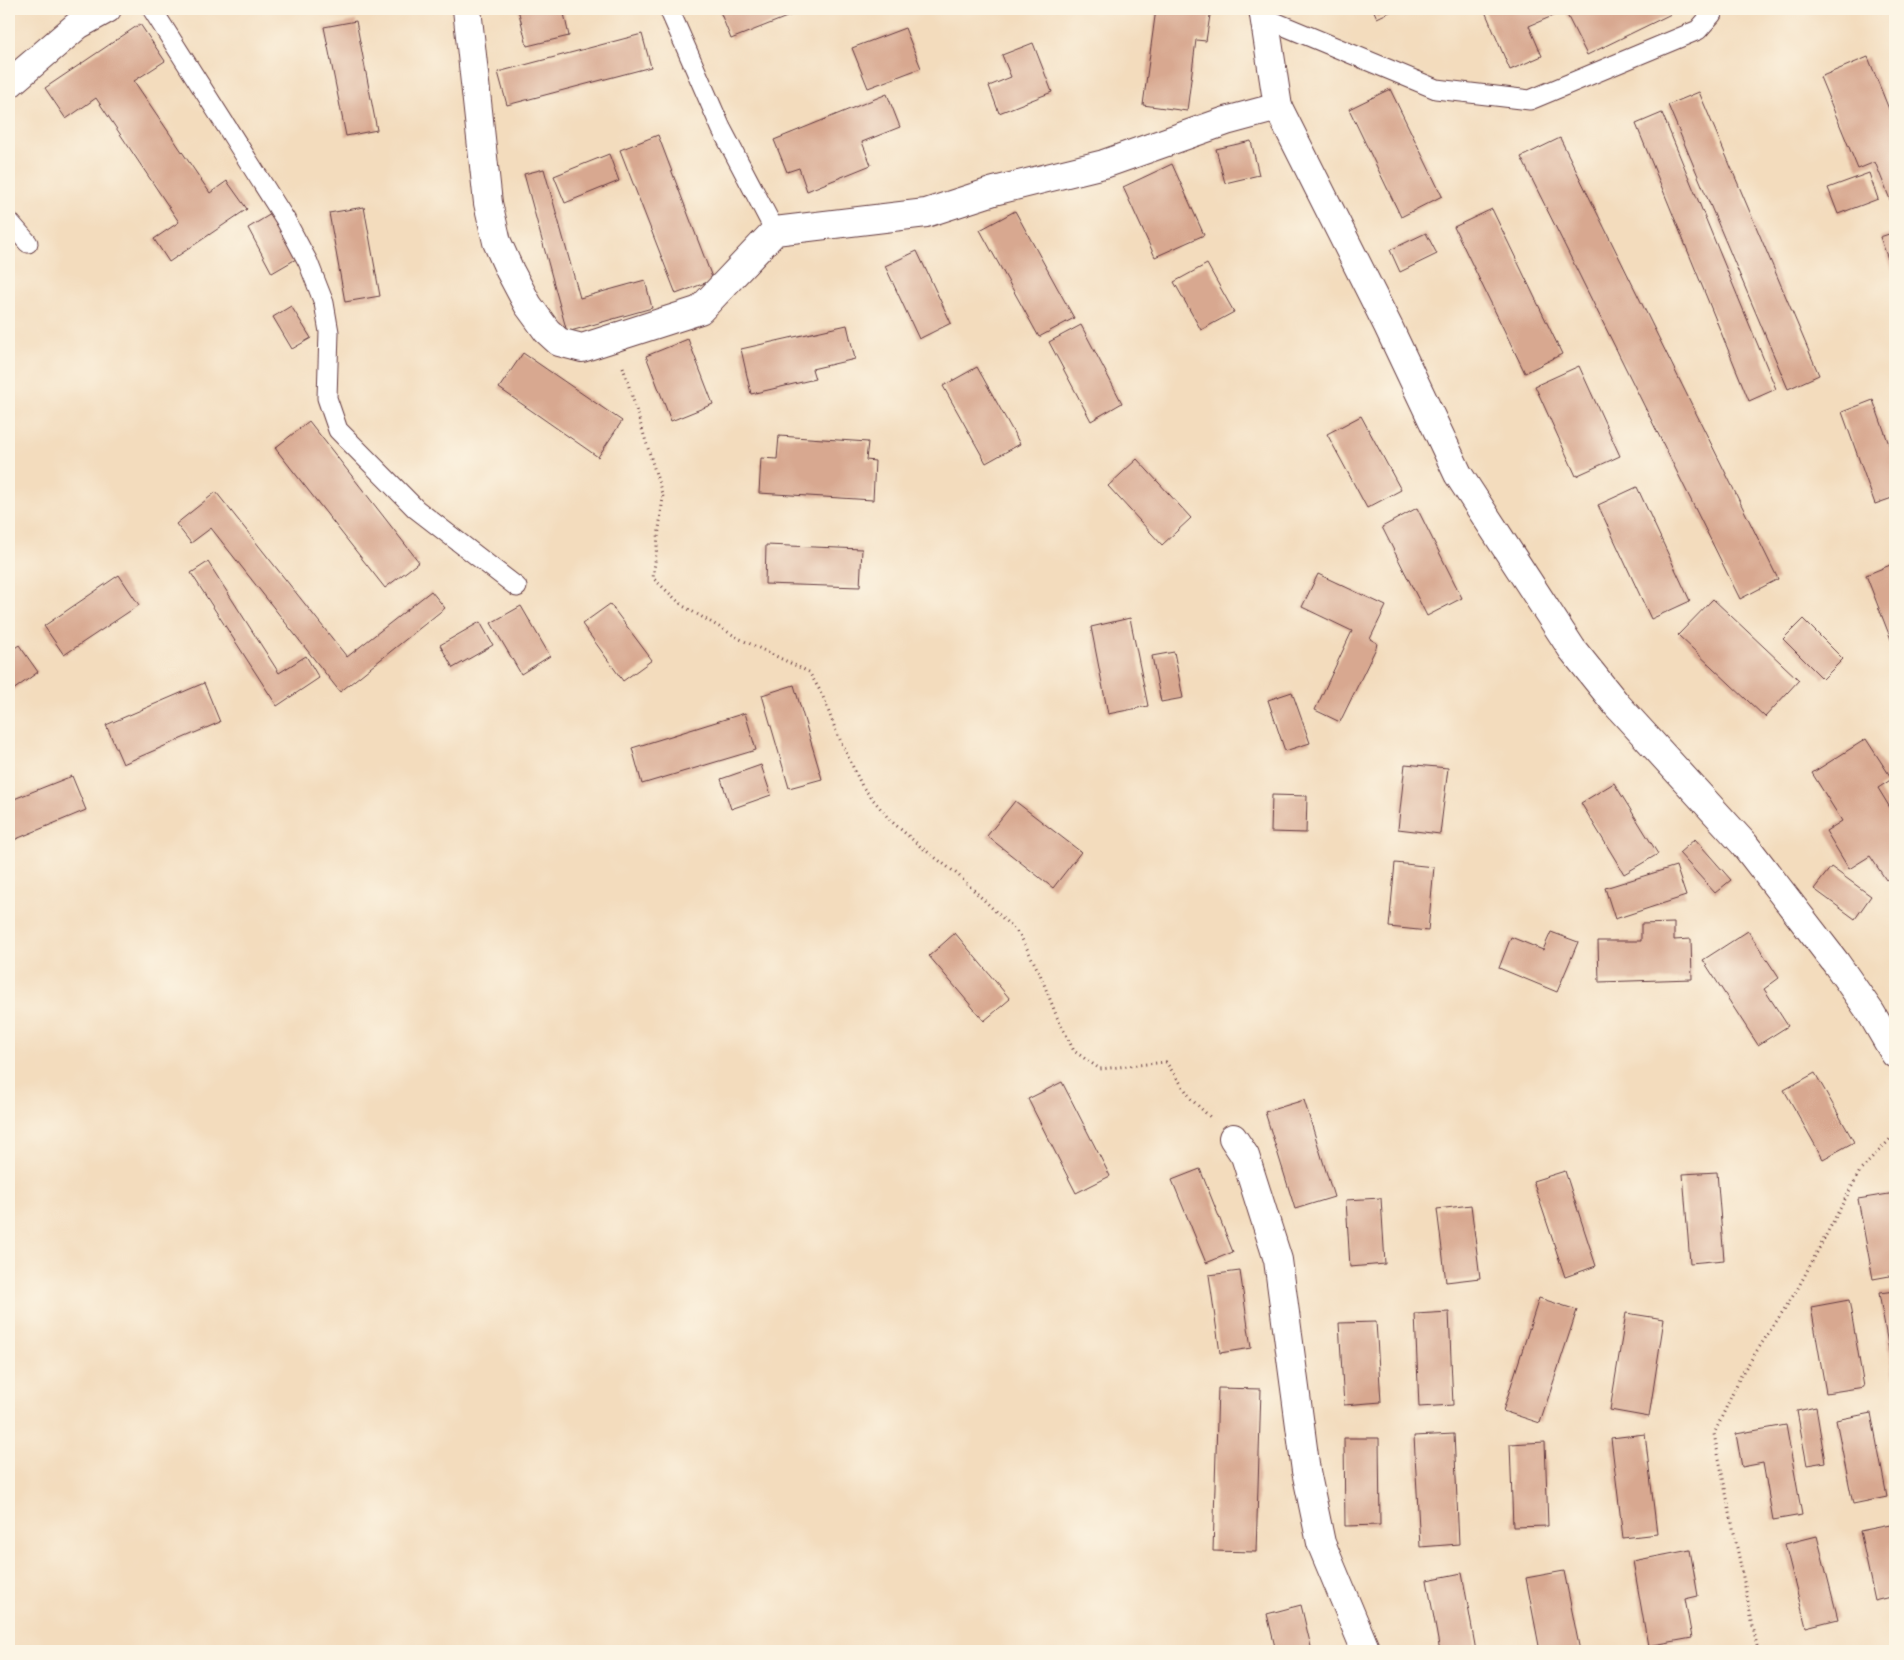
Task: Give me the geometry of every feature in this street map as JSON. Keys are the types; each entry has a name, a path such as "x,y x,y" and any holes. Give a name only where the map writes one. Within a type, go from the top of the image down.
{"street":[{"path":"9,84 78,25 107,9"},
{"path":"466,9 488,203 497,242 528,305 547,331 559,342 582,348 700,310 775,231 926,213 994,191 1104,164 1226,121 1278,107"},
{"path":"1264,13 1278,107 1388,326 1458,474 1572,649 1617,705 1744,844 1836,963 1895,1054"},
{"path":"1233,1138 1245,1156 1278,1260 1306,1471 1321,1543 1366,1651"}],"lane":[{"path":"152,9 285,219 308,262 324,303 329,332 327,398 338,430 416,508 517,587"},
{"path":"669,9 720,128 775,231"},
{"path":"1264,13 1436,90 1530,100 1698,30 1712,14 1710,9"},
{"path":"9,221 28,243"}],"path":[{"path":"615,338 663,497 653,578 683,606 740,639 809,672 822,694 836,731 862,786 884,813 921,847 957,874 1020,935 1040,974 1057,1017 1074,1051 1100,1069 1166,1062 1192,1100 1233,1138"},
{"path":"1758,1651 1714,1434 1741,1375 1797,1290 1860,1171 1895,1134"}],"building":[{"path":"518,9 563,9 569,36 527,46"},
{"path":"719,9 807,9 731,39"},
{"path":"1156,9 1211,9 1206,41 1196,40 1187,111 1143,105"},
{"path":"1373,9 1396,9 1377,18"},
{"path":"1484,9 1552,9 1555,15 1529,26 1542,56 1510,70"},
{"path":"1564,9 1674,9 1675,12 1587,55"},
{"path":"356,21 377,130 346,136 324,27"},
{"path":"140,24 165,61 134,81 210,193 227,181 247,209 169,262 154,239 179,222 96,98 66,119 45,88"},
{"path":"905,28 921,68 868,88 852,48"},
{"path":"642,34 651,67 507,105 498,72"},
{"path":"1033,43 1052,92 999,113 989,86 1011,77 1002,55"},
{"path":"1868,57 1895,124 1895,212 1875,162 1858,169 1820,77"},
{"path":"1390,89 1442,196 1401,217 1349,109"},
{"path":"1699,92 1819,375 1788,389 1668,105"},
{"path":"887,94 900,127 862,142 871,165 807,191 799,168 787,172 774,140"},
{"path":"1662,113 1776,389 1749,401 1636,124"},
{"path":"658,135 713,280 676,294 620,150"},
{"path":"1560,138 1778,579 1740,599 1521,157"},
{"path":"1251,141 1259,175 1225,183 1216,149"},
{"path":"609,154 619,181 565,203 554,176"},
{"path":"1172,164 1204,235 1155,257 1123,187"},
{"path":"544,169 580,298 645,280 652,308 567,332 524,174"},
{"path":"1869,173 1878,199 1838,214 1828,188"},
{"path":"364,207 380,296 345,302 329,213"},
{"path":"1492,209 1562,354 1525,373 1454,227"},
{"path":"1015,211 1074,318 1039,337 980,230"},
{"path":"271,214 296,259 272,273 248,228"},
{"path":"1895,232 1895,278 1880,237"},
{"path":"1426,233 1437,254 1400,272 1390,250"},
{"path":"917,251 951,323 919,339 885,266"},
{"path":"1207,264 1234,312 1201,330 1174,282"},
{"path":"291,306 311,338 292,349 273,317"},
{"path":"847,325 855,359 812,369 815,379 751,394 741,349"},
{"path":"1081,325 1122,403 1091,421 1049,342"},
{"path":"688,339 713,404 671,421 646,356"},
{"path":"523,353 622,421 598,457 499,388"},
{"path":"1579,366 1620,456 1576,476 1535,386"},
{"path":"977,367 1020,444 986,463 943,386"},
{"path":"1873,400 1895,461 1895,497 1875,504 1842,412"},
{"path":"1361,416 1401,490 1367,508 1327,434"},
{"path":"309,421 419,562 385,588 275,448"},
{"path":"779,436 868,442 866,460 875,461 873,500 759,493 761,458 777,459"},
{"path":"1137,459 1191,518 1162,545 1108,486"},
{"path":"1637,487 1690,601 1651,619 1598,505"},
{"path":"216,492 347,657 431,591 445,608 340,692 211,528 191,543 176,524"},
{"path":"1417,508 1462,598 1427,616 1382,527"},
{"path":"766,545 862,549 860,587 765,584"},
{"path":"208,562 279,673 306,656 319,678 277,706 191,573"},
{"path":"1895,563 1895,640 1892,642 1866,575"},
{"path":"1318,574 1386,606 1370,639 1377,643 1376,648 1340,722 1315,710 1352,631 1302,607"},
{"path":"119,575 139,605 64,655 44,626"},
{"path":"1713,599 1799,680 1765,717 1678,635"},
{"path":"610,604 652,660 623,681 582,624"},
{"path":"521,606 550,656 521,674 491,623"},
{"path":"1130,618 1148,706 1108,714 1091,627"},
{"path":"1803,619 1843,659 1823,679 1783,639"},
{"path":"480,622 493,645 453,668 440,645"},
{"path":"19,645 38,672 9,693 9,652"},
{"path":"1174,652 1183,698 1161,702 1152,656"},
{"path":"204,683 220,722 123,764 106,725"},
{"path":"794,685 822,779 789,788 762,695"},
{"path":"1292,692 1310,743 1285,751 1268,700"},
{"path":"745,713 756,750 642,784 632,748"},
{"path":"1866,739 1892,779 1878,788 1895,816 1895,874 1886,880 1870,856 1849,869 1826,831 1842,821 1812,773"},
{"path":"1405,764 1448,768 1440,834 1398,829"},
{"path":"761,765 771,795 731,809 721,779"},
{"path":"72,776 86,810 9,842 9,801"},
{"path":"1614,783 1658,854 1624,874 1581,803"},
{"path":"1272,795 1307,796 1306,833 1271,832"},
{"path":"1015,801 1081,852 1053,888 987,836"},
{"path":"1695,839 1731,880 1715,893 1679,853"},
{"path":"1395,863 1434,867 1428,931 1389,927"},
{"path":"1676,866 1686,896 1615,919 1605,888"},
{"path":"1831,867 1871,896 1855,919 1814,889"},
{"path":"1674,923 1674,940 1691,939 1692,979 1599,982 1598,941 1641,941 1641,924"},
{"path":"1748,931 1779,978 1764,989 1788,1026 1758,1045 1703,960"},
{"path":"1551,932 1578,942 1557,992 1499,968 1511,937 1543,950"},
{"path":"955,933 1010,999 984,1021 929,956"},
{"path":"1815,1073 1854,1142 1823,1159 1784,1090"},
{"path":"1062,1082 1110,1176 1076,1193 1028,1099"},
{"path":"1304,1100 1334,1197 1295,1209 1265,1112"},
{"path":"1200,1169 1233,1252 1206,1263 1172,1180"},
{"path":"1565,1171 1596,1266 1565,1277 1533,1181"},
{"path":"1717,1172 1724,1260 1690,1263 1683,1174"},
{"path":"1895,1193 1895,1275 1873,1279 1858,1199"},
{"path":"1381,1198 1385,1264 1350,1267 1346,1200"},
{"path":"1471,1205 1480,1278 1446,1282 1437,1209"},
{"path":"1240,1271 1251,1348 1220,1353 1209,1275"},
{"path":"1895,1291 1895,1379 1894,1379 1879,1293"},
{"path":"1539,1298 1577,1310 1540,1423 1503,1411"},
{"path":"1849,1300 1864,1387 1826,1393 1811,1307"},
{"path":"1449,1312 1453,1405 1419,1407 1415,1314"},
{"path":"1626,1313 1664,1319 1649,1417 1610,1410"},
{"path":"1376,1322 1381,1402 1344,1405 1339,1323"},
{"path":"1218,1388 1261,1389 1256,1552 1213,1551"},
{"path":"1816,1407 1825,1462 1807,1465 1797,1411"},
{"path":"1871,1413 1887,1497 1853,1504 1836,1420"},
{"path":"1786,1425 1802,1515 1773,1520 1763,1463 1742,1467 1736,1434"},
{"path":"1454,1434 1459,1544 1420,1547 1414,1436"},
{"path":"1645,1434 1657,1534 1623,1538 1611,1438"},
{"path":"1344,1438 1379,1438 1380,1525 1345,1526"},
{"path":"1545,1442 1548,1526 1513,1527 1510,1444"},
{"path":"1895,1524 1895,1596 1875,1601 1860,1531"},
{"path":"1817,1536 1838,1619 1806,1627 1785,1544"},
{"path":"1690,1550 1698,1596 1685,1599 1692,1638 1648,1646 1633,1561"},
{"path":"1564,1571 1580,1651 1540,1651 1526,1578"},
{"path":"1462,1573 1476,1651 1440,1651 1427,1580"},
{"path":"1301,1605 1312,1651 1276,1651 1267,1614"}]}
